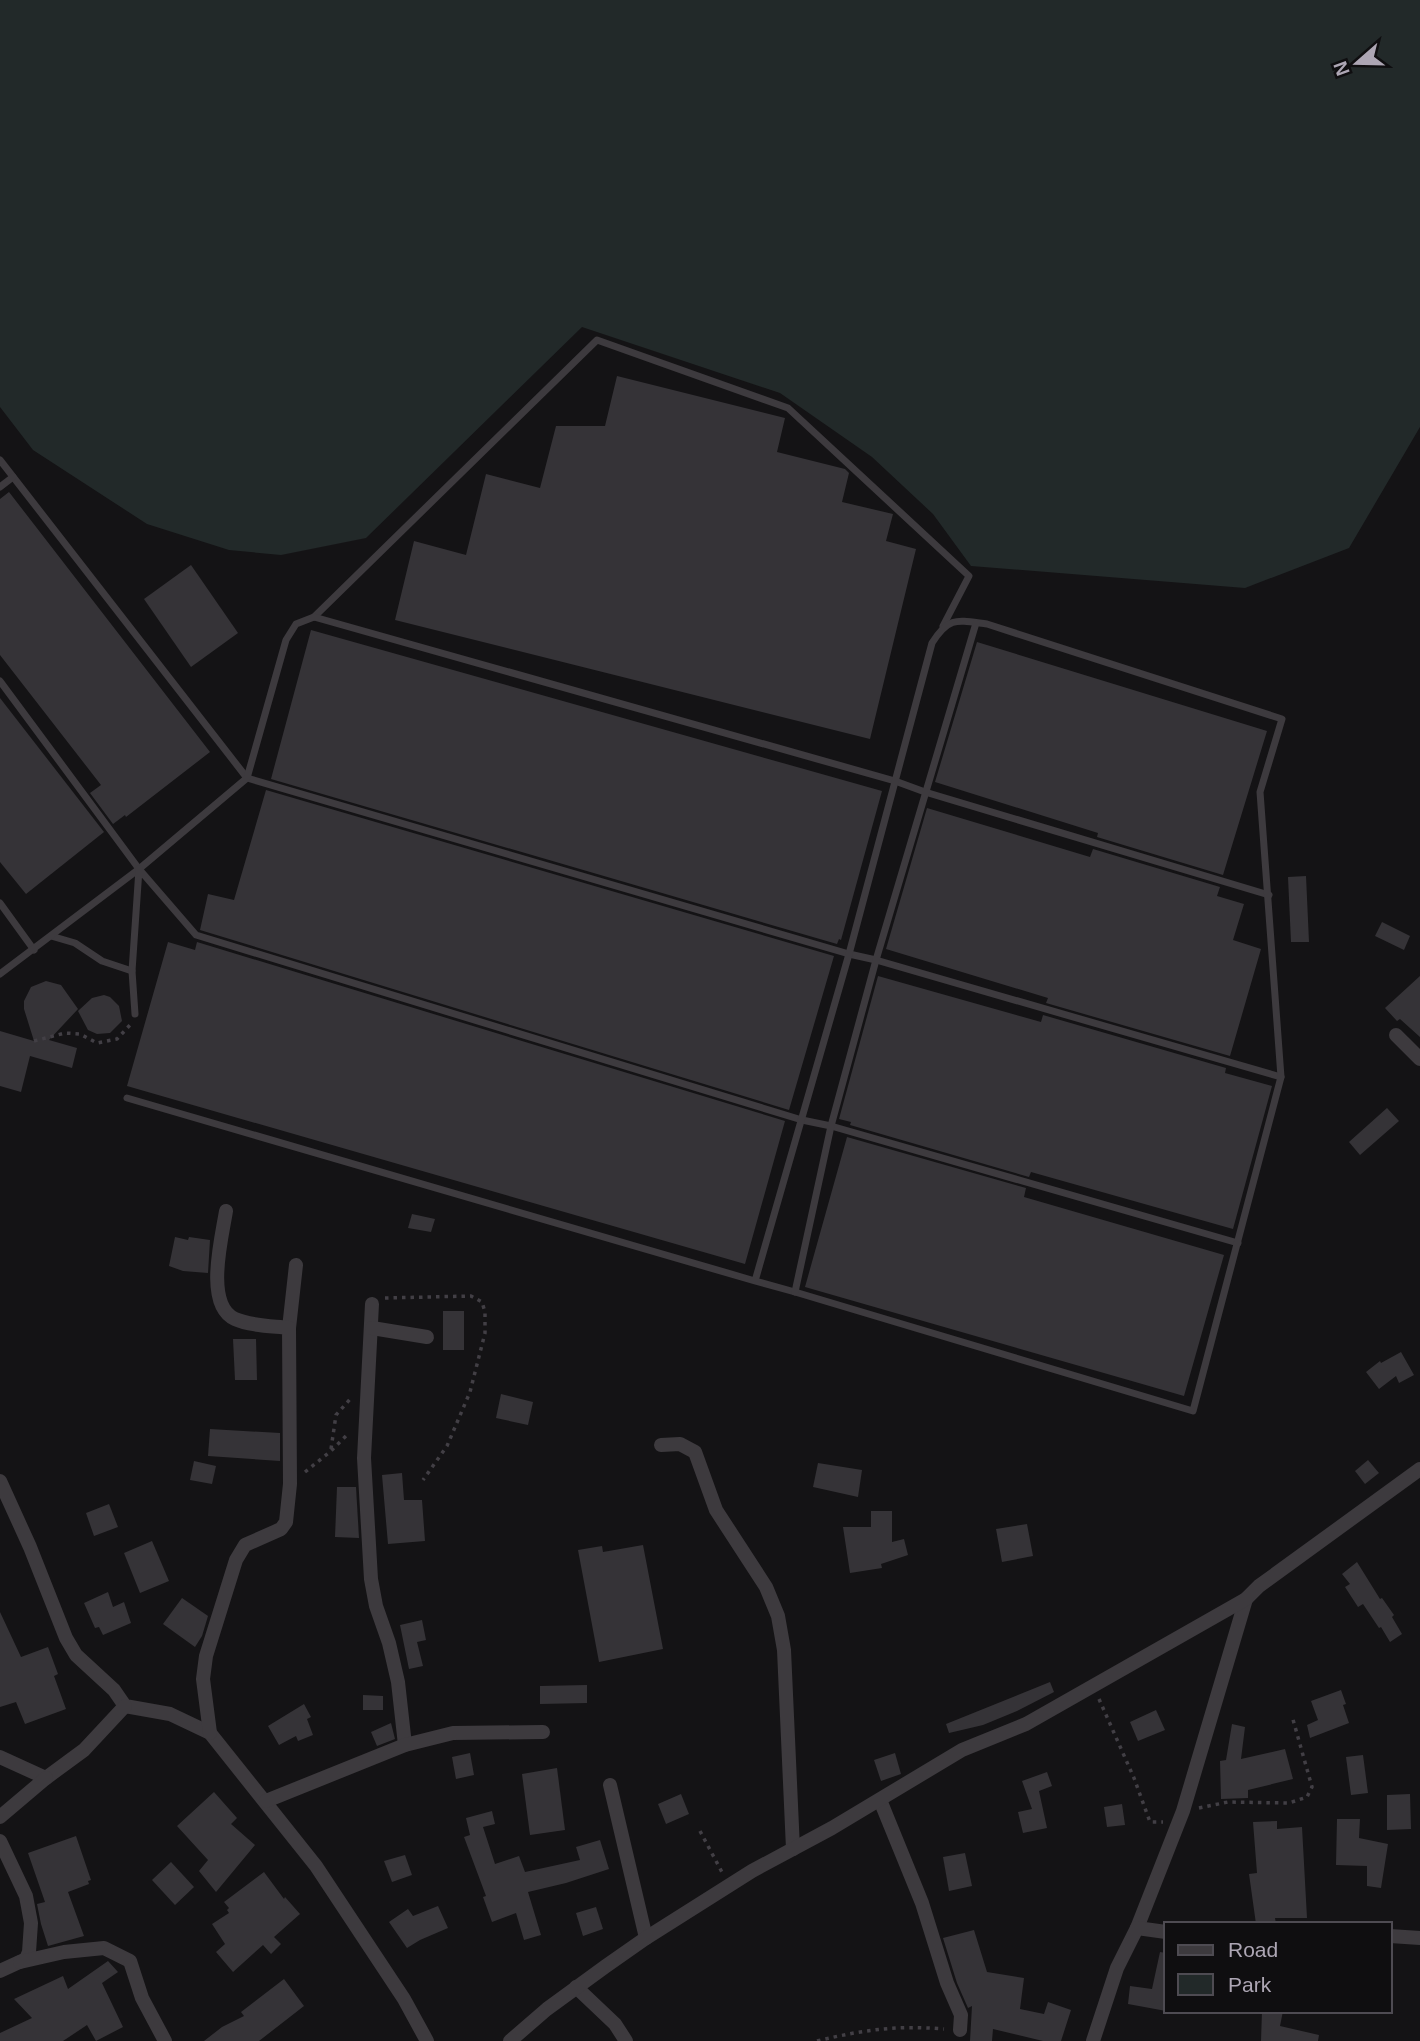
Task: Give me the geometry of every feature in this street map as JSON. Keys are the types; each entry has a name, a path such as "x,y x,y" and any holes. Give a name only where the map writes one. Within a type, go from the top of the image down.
{"street":[{"path":"1396,1035 1420,1059"},
{"path":"226,1211 216,1279 218,1298 232,1318 246,1323 289,1328"},
{"path":"210,1733 203,1679 206,1657 236,1560 245,1545 281,1529 286,1522 290,1484 289,1328 296,1265"},
{"path":"372,1304 364,1458 371,1579 398,1682 405,1745"},
{"path":"372,1328 427,1337"},
{"path":"661,1445 680,1444 695,1452 716,1510 766,1587 778,1616 784,1650 793,1849"},
{"path":"510,2041 576,1987 729,1885 880,1800 962,1750 1026,1724 1246,1599 1259,1586 1420,1469"},
{"path":"0,1481 66,1638 76,1655 114,1690 125,1706 170,1714 210,1733 316,1866 404,1999 426,2041"},
{"path":"1093,2041 1118,1968 1137,1928 1182,1811 1246,1599"},
{"path":"0,1817 84,1750 125,1706"},
{"path":"266,1801 405,1745 453,1733 543,1732"},
{"path":"0,1758 46,1778"},
{"path":"610,1785 646,1938"},
{"path":"880,1800 922,1903 947,1983 961,2015 960,2030"},
{"path":"0,1841 26,1896 32,1923 26,1959 0,1970"},
{"path":"1137,1928 1164,1931"},
{"path":"1392,1936 1420,1938"},
{"path":"20,1962 64,1952 104,1948 130,1961 142,1998 165,2041"},
{"path":"576,1987 615,2024 626,2041"}],"lane":[{"path":"0,974 139,869 247,778 286,640 296,624 314,617 597,340 788,408 969,576 932,643 849,954 755,1280"},
{"path":"0,460 247,778 1281,1077"},
{"path":"0,487 13,477"},
{"path":"314,617 895,781 1269,895"},
{"path":"127,1098 1193,1410 1281,1077 1260,792 1282,719 987,624 961,620 942,627"},
{"path":"795,1292 831,1126 876,960 976,623"},
{"path":"0,681 139,869 196,935 802,1120 1238,1243"},
{"path":"135,1014 132,971 139,869"},
{"path":"0,903 34,950"},
{"path":"51,936 75,943 102,961 132,971"}],"path":[{"path":"34,1041 65,1033 80,1034 97,1043 117,1039 128,1030 135,1014"},
{"path":"372,1304 379,1298 471,1296 482,1302 485,1312 485,1333 463,1412 447,1446 424,1480"},
{"path":"331,1451 336,1415 350,1398 369,1387"},
{"path":"290,1484 331,1451 366,1416"},
{"path":"700,1831 729,1885"},
{"path":"817,2041 860,2031 907,2026 960,2030"}],"green space":[{"path":"0,0 1420,0 1420,427 1349,548 1245,588 971,566 933,514 872,457 780,393 582,327 366,538 281,555 229,550 147,524 33,450 0,407"}],"building":[{"path":"617,376 785,418 777,452 845,469 849,473 842,502 893,514 886,541 916,549 870,739 395,620 414,541 466,555 486,474 540,488 556,426 605,426"},
{"path":"9,492 210,752 126,817 125,815 113,824 90,793 101,785 0,655 0,499"},
{"path":"191,565 238,633 191,667 144,599"},
{"path":"311,630 882,791 841,940 839,939 837,944 271,779"},
{"path":"977,642 1267,731 1223,875 1097,837 1098,833 935,782"},
{"path":"0,698 104,832 26,894 0,862"},
{"path":"266,790 834,956 789,1110 200,930 208,894 234,900"},
{"path":"927,808 1090,857 1093,849 1220,887 1217,896 1244,904 1233,940 1261,949 1230,1056 1046,1003 1048,998 886,949"},
{"path":"1306,876 1309,942 1291,942 1288,877"},
{"path":"1382,922 1410,936 1404,950 1375,936"},
{"path":"168,942 195,950 197,942 785,1121 745,1264 127,1086"},
{"path":"878,976 1041,1022 1043,1015 1226,1068 1225,1073 1272,1086 1233,1229 1031,1172 1029,1177 850,1125 851,1122 839,1119"},
{"path":"1420,976 1420,1037 1400,1019 1397,1021 1385,1008"},
{"path":"46,981 61,985 78,1009 49,1040 77,1048 72,1068 30,1056 21,1092 0,1086 0,1031 34,1041 24,1001 31,987"},
{"path":"104,995 119,1006 122,1021 110,1033 97,1034 88,1030 78,1011 92,998"},
{"path":"1387,1108 1399,1121 1360,1155 1349,1142"},
{"path":"847,1137 1026,1188 1024,1197 1224,1255 1184,1396 805,1287"},
{"path":"412,1214 435,1219 431,1232 408,1228"},
{"path":"175,1237 210,1240 208,1273 183,1271 169,1266"},
{"path":"443,1311 464,1311 464,1350 443,1350"},
{"path":"233,1339 256,1339 257,1380 235,1380"},
{"path":"1401,1352 1414,1375 1399,1383 1396,1376 1379,1389 1366,1372 1380,1361 1381,1363"},
{"path":"501,1394 533,1402 528,1425 496,1418"},
{"path":"210,1429 280,1433 280,1461 208,1456"},
{"path":"1368,1460 1379,1473 1365,1484 1355,1471"},
{"path":"194,1461 216,1466 212,1484 190,1480"},
{"path":"818,1463 862,1470 858,1497 813,1487"},
{"path":"402,1473 404,1500 422,1500 425,1541 388,1544 382,1475"},
{"path":"337,1487 356,1487 359,1538 335,1537"},
{"path":"109,1504 118,1527 94,1536 86,1513"},
{"path":"871,1511 892,1511 892,1542 904,1539 908,1555 881,1564 882,1568 850,1573 843,1527 871,1527"},
{"path":"1027,1524 1033,1556 1002,1562 996,1529"},
{"path":"152,1541 169,1581 140,1593 124,1553"},
{"path":"643,1545 663,1649 599,1662 578,1550 602,1546 603,1552"},
{"path":"1357,1562 1380,1599 1382,1598 1394,1615 1392,1617 1402,1634 1390,1642 1363,1604 1358,1607 1345,1587 1350,1584 1342,1574"},
{"path":"108,1592 113,1607 124,1602 131,1623 103,1635 99,1627 95,1628 84,1603"},
{"path":"182,1598 208,1616 202,1636 195,1647 163,1624"},
{"path":"0,1612 21,1657 48,1647 58,1674 54,1676 66,1709 25,1724 16,1702 0,1707"},
{"path":"422,1620 426,1640 417,1642 423,1666 409,1669 400,1625"},
{"path":"1050,1682 1054,1692 1017,1711 983,1725 949,1733 946,1724"},
{"path":"587,1685 587,1703 540,1704 540,1686"},
{"path":"1341,1690 1349,1723 1310,1738 1307,1725 1318,1720 1311,1701"},
{"path":"363,1695 383,1696 383,1710 363,1710"},
{"path":"304,1704 311,1717 307,1719 313,1735 298,1741 296,1736 279,1745 268,1726"},
{"path":"1156,1710 1165,1730 1138,1741 1130,1722"},
{"path":"391,1723 395,1739 377,1746 371,1732"},
{"path":"1232,1724 1245,1727 1241,1759 1285,1749 1293,1779 1248,1790 1248,1798 1221,1799 1220,1761 1226,1760"},
{"path":"470,1753 474,1775 456,1779 452,1757"},
{"path":"895,1753 901,1774 881,1781 874,1760"},
{"path":"1363,1755 1368,1793 1351,1795 1346,1757"},
{"path":"557,1768 565,1830 530,1835 522,1774"},
{"path":"1047,1772 1052,1786 1039,1791 1047,1828 1023,1833 1018,1812 1032,1809 1022,1781"},
{"path":"214,1792 237,1818 231,1824 255,1845 216,1892 199,1871 208,1860 177,1826"},
{"path":"681,1794 689,1814 666,1824 658,1804"},
{"path":"1410,1794 1411,1829 1387,1830 1387,1795"},
{"path":"1122,1804 1125,1825 1107,1827 1104,1807"},
{"path":"492,1811 495,1824 483,1827 495,1864 519,1856 525,1872 580,1860 576,1847 600,1840 609,1869 528,1892 541,1935 524,1940 516,1913 492,1922 483,1897 486,1896 464,1837 470,1835 466,1818"},
{"path":"1337,1819 1360,1819 1359,1838 1388,1844 1381,1888 1367,1886 1367,1866 1336,1865"},
{"path":"1277,1821 1277,1829 1302,1827 1307,1918 1275,1918 1276,1922 1256,1922 1249,1874 1257,1873 1253,1822"},
{"path":"76,1836 91,1880 88,1881 89,1884 68,1892 84,1936 48,1946 37,1904 45,1902 28,1853"},
{"path":"965,1853 972,1886 949,1891 943,1857"},
{"path":"405,1855 412,1875 392,1882 384,1861"},
{"path":"171,1862 194,1887 175,1905 152,1880"},
{"path":"264,1872 284,1899 285,1897 300,1914 274,1937 281,1944 271,1954 263,1945 233,1972 216,1952 225,1944 212,1924 229,1913 224,1902"},
{"path":"438,1906 448,1928 407,1948 389,1922 408,1909 413,1916"},
{"path":"596,1907 603,1929 583,1936 576,1913"},
{"path":"974,1930 987,1972 1024,1978 1020,2009 1044,2014 1048,2002 1071,2010 1061,2041 1043,2041 993,2029 992,2041 970,2041 972,2006 968,2008 957,1983 943,1938"},
{"path":"1160,1952 1164,1953 1164,2011 1128,2004 1130,1986 1152,1989"},
{"path":"108,1961 118,1972 102,1983 123,2027 96,2041 87,2025 63,2041 0,2041 0,2033 32,2018 14,1999 63,1976 68,1989"},
{"path":"284,1979 304,2006 259,2041 204,2041 222,2027 244,2016 241,2012"},
{"path":"1262,2013 1283,2013 1280,2026 1319,2035 1318,2041 1261,2041"}]}
